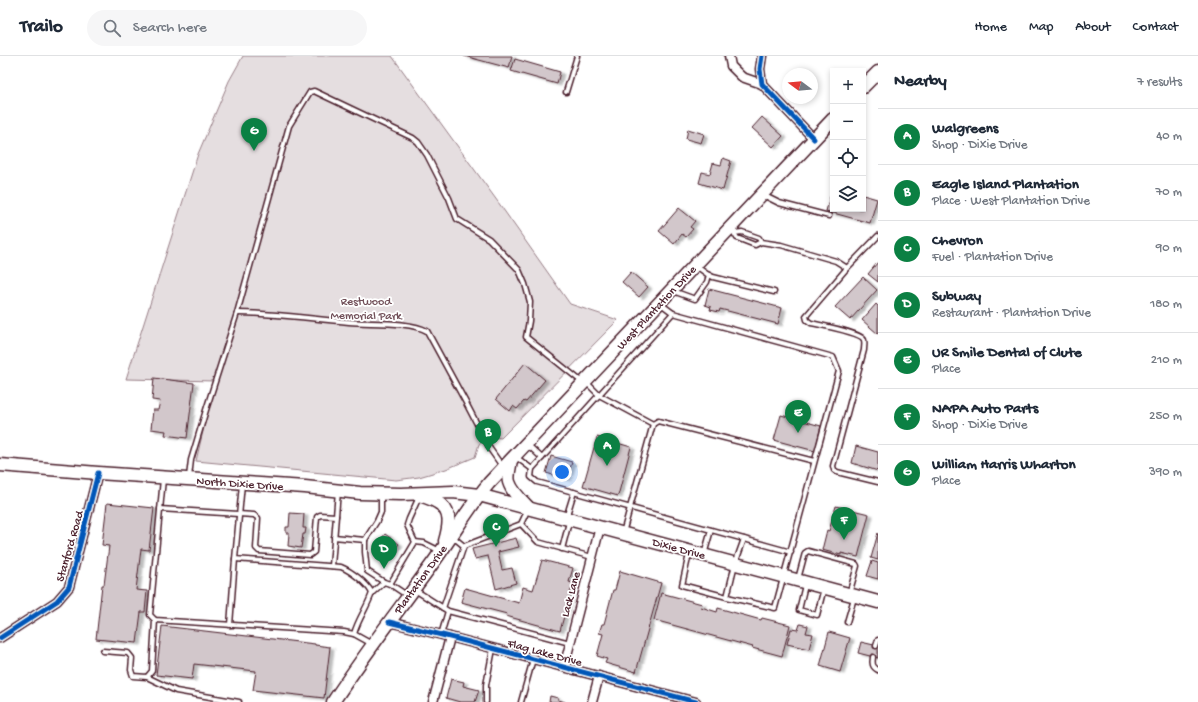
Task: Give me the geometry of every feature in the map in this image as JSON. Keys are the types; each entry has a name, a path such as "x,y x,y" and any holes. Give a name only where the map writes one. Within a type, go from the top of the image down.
{"main road":[{"path":"866,84 878,72"},
{"name":"West Plantation Drive","path":"479,495 694,264 731,231 761,194 830,122"},
{"path":"510,461 508,471 509,482 517,495 528,508"},
{"name":"North Dixie Drive","path":"0,465 338,490 360,493 417,494 453,492 479,495"},
{"path":"417,494 438,502 448,512 449,524 443,549"},
{"name":"Dixie Drive","path":"479,495 878,602"},
{"name":"Plantation Drive","path":"337,701 355,668 443,549 479,495"}],"street":[{"path":"729,56 731,66 742,77 762,84 814,139"},
{"path":"762,56 760,69 762,84"},
{"name":"Stanford Road","path":"0,638 58,601 69,587 98,473"},
{"name":"Lack Lane","path":"564,667 600,527"},
{"name":"Flag Lake Drive","path":"389,622 696,702"},
{"path":"433,702 450,637"},
{"path":"592,702 600,676"}],"lane":[{"path":"566,92 575,56"},
{"path":"189,479 193,453 236,313 289,126 310,92 314,91 413,138 418,142 427,155 449,198 456,219 489,239 519,270 530,302 526,337 585,382 599,395 653,424"},
{"path":"761,194 779,203 829,216"},
{"path":"731,231 742,232 759,238 761,242"},
{"path":"731,231 736,238 755,245 761,242 781,245 836,261 847,268"},
{"path":"878,236 847,268 806,316 807,320 811,323 843,330 861,336 864,340 864,350 833,466 834,470 837,472 878,482"},
{"path":"694,264 709,275 774,292"},
{"path":"671,290 695,299 707,282 709,275"},
{"path":"659,303 673,313 833,357 839,371 775,608 682,585 690,551"},
{"path":"236,313 259,313 344,322 421,327 427,331 490,449 510,461 532,470"},
{"path":"673,313 542,458 532,470 531,478 537,482 791,552"},
{"path":"623,533 653,424 658,421 814,461"},
{"path":"527,443 542,458"},
{"path":"163,477 150,615 155,620 344,632 354,634 373,644"},
{"path":"230,625 242,483"},
{"path":"332,566 338,490"},
{"path":"562,549 574,492"},
{"path":"381,493 381,512 366,540 365,552 367,571 384,582 448,611 570,643"},
{"path":"415,542 407,525 417,494"},
{"path":"160,508 254,515 258,518 256,548 259,551 310,555 314,552 317,517 320,515 336,516"},
{"path":"464,546 521,524 528,508"},
{"path":"521,524 538,542 592,557"},
{"path":"704,555 711,530"},
{"path":"451,536 464,546"},
{"path":"334,537 366,540"},
{"path":"727,597 744,539"},
{"path":"415,542 424,543 443,549"},
{"path":"390,584 415,542"},
{"path":"443,608 464,546"},
{"path":"824,587 817,615 799,610 805,552 808,551 856,564 857,566 847,622"},
{"path":"263,561 264,552"},
{"path":"235,559 341,567 348,570 372,593"},
{"path":"354,634 356,624 369,602 372,593 384,582"},
{"path":"441,635 448,611"},
{"path":"147,677 152,671 155,620"},
{"path":"876,646 878,640"},
{"path":"486,702 486,685 493,648"},
{"path":"103,651 128,653 132,658 131,670 133,676 147,677 176,691 239,702"},
{"path":"873,657 872,663 878,670"},
{"path":"521,702 533,659"}],"green space":[{"name":"Restwood Memorial Park","path":"243,56 392,56 570,304 618,320 501,438 491,437 479,444 475,457 446,469 419,477 396,480 196,461 215,381 126,379 198,154 229,81"}],"building":[{"path":"464,56 512,56 509,68"},
{"path":"515,59 560,72 557,84 511,71"},
{"path":"762,117 783,136 773,147 752,128"},
{"path":"688,129 704,134 701,143 686,139"},
{"path":"723,158 731,161 723,190 699,183 702,172 710,174 713,163 721,165"},
{"path":"866,196 877,199 870,223 826,211 830,197 830,212 866,212"},
{"path":"679,208 695,221 690,227 693,229 686,237 682,234 674,244 659,231"},
{"path":"878,262 878,282 868,274"},
{"path":"631,272 648,287 639,297 622,282"},
{"path":"863,277 877,290 850,320 835,307"},
{"path":"709,289 782,308 778,324 720,309 719,312 710,310 711,307 705,305"},
{"path":"876,304 878,306 878,334 862,320"},
{"path":"525,363 545,380 526,402 524,401 517,409 513,406 510,411 496,399"},
{"path":"154,378 194,383 187,438 165,435 166,431 151,429 153,410 158,410 160,401 152,400"},
{"path":"781,415 821,426 815,451 774,440"},
{"path":"597,437 631,447 618,496 583,486"},
{"path":"856,446 878,452 878,471 852,463"},
{"path":"551,456 572,462 567,479 546,473"},
{"path":"107,503 154,508 149,550 141,549 136,590 147,591 145,612 141,612 137,643 96,639 102,585 104,585 109,546 102,545"},
{"path":"836,506 869,514 858,557 841,553 841,555 822,550 827,530 829,531"},
{"path":"290,513 304,514 303,528 306,528 305,534 303,534 301,548 288,546 289,533 286,533 286,527 289,527"},
{"path":"878,533 878,560 871,558"},
{"path":"385,534 399,544 389,557 375,548"},
{"path":"516,538 519,547 498,552 502,570 512,568 516,583 496,589 488,556 475,559 472,549"},
{"path":"542,560 573,568 569,582 573,583 560,631 506,616 507,614 461,602 465,588 519,603 523,587 533,590"},
{"path":"872,561 878,563 878,579 867,576"},
{"path":"620,571 661,583 636,672 605,663 607,659 597,656 603,634 599,633 602,624 604,624 613,590 615,590"},
{"path":"661,593 702,604 701,607 717,612 718,608 761,620 762,618 790,625 782,656 654,620"},
{"path":"800,624 808,626 806,633 813,634 809,649 787,644 791,629 798,630"},
{"path":"162,626 330,647 324,698 253,690 256,671 194,664 192,679 156,675"},
{"path":"829,632 850,638 840,672 820,666"},
{"path":"861,642 878,646 878,658 858,653"},
{"path":"451,679 464,682 463,686 479,690 475,702 460,702 446,698"},
{"path":"550,696 558,698 558,700 565,702 549,702"}],"cycle path":[{"path":"762,56 760,69 762,84 814,139"},
{"path":"0,638 57,601 69,587 98,473"},
{"path":"389,622 696,702"}],"place":[{"name":"William Harris Wharton","path":"254,151"},
{"name":"UR Smile Dental of Clute","path":"798,433"},
{"name":"Eagle Island Plantation","path":"488,452"},
{"name":"Walgreens","path":"607,466"},
{"name":"NAPA Auto Parts","path":"844,540"},
{"name":"Chevron","path":"496,547"},
{"name":"Subway","path":"384,569"}]}
